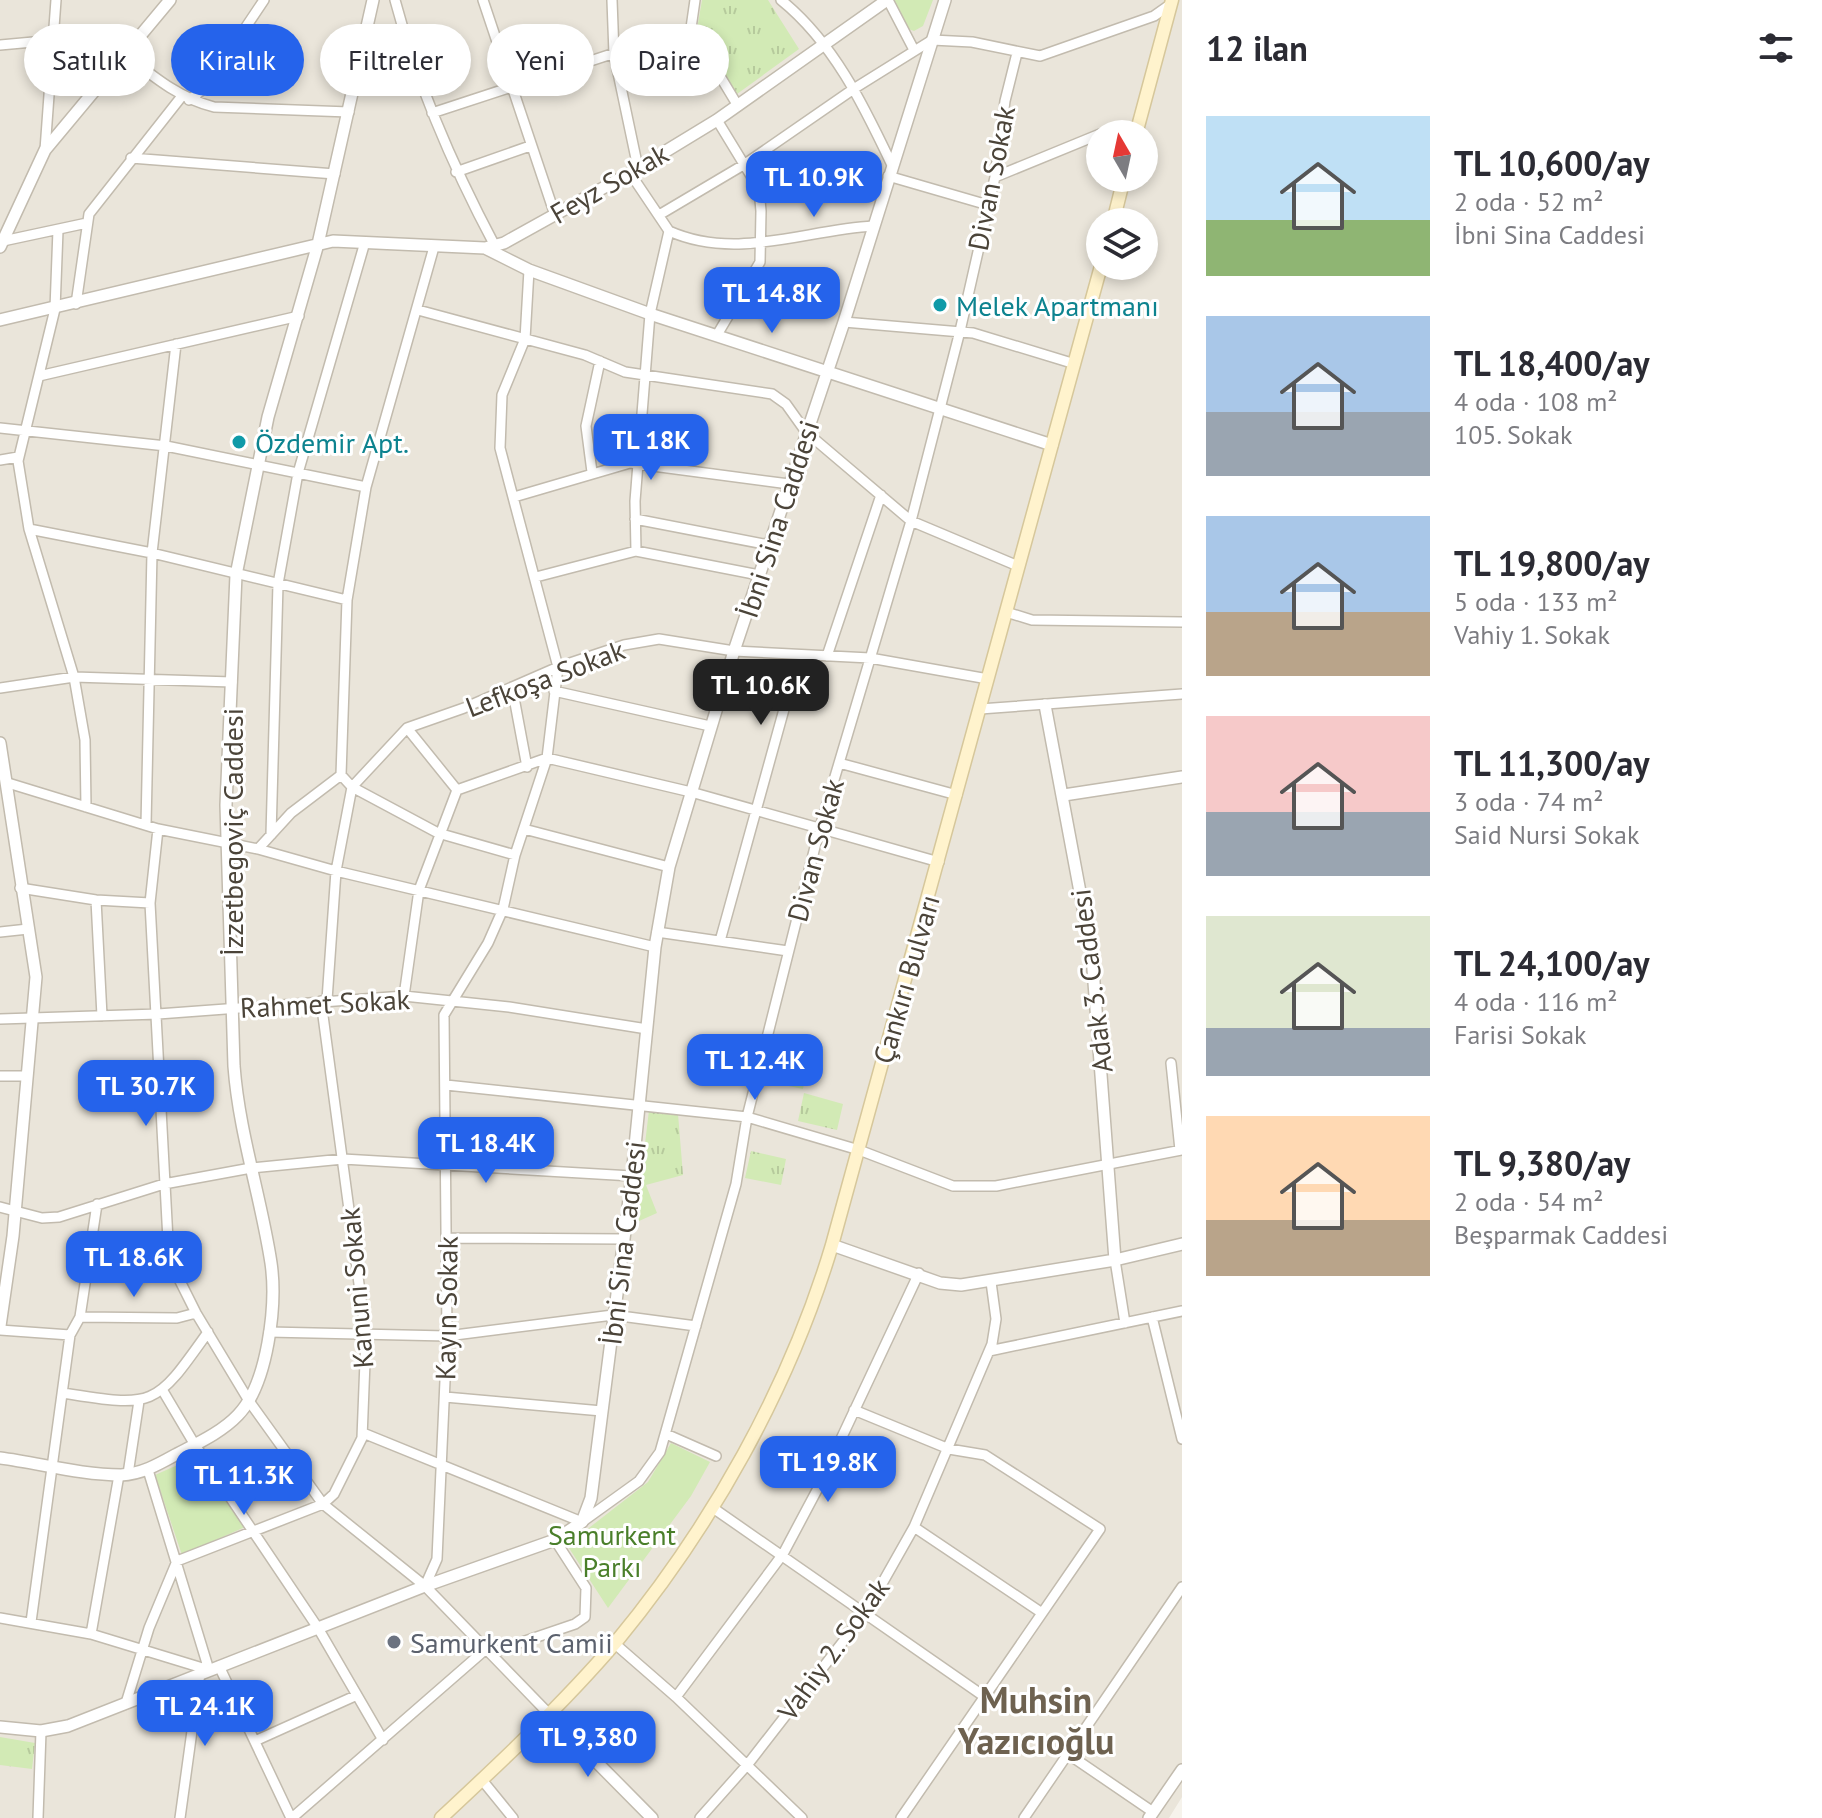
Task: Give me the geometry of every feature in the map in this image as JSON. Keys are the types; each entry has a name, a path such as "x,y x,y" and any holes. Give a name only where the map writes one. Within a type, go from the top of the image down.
{"main road":[{"path":"1139,120 1169,1"},
{"name":"Çankırı Bulvarı","path":"441,1818 549,1714 614,1643 660,1585 713,1508 793,1353 832,1245 859,1150 1097,280"}],"street":[{"path":"55,24 56,0"},
{"path":"151,24 170,0"},
{"path":"76,304 87,223 94,205 131,158 186,98 205,88 264,0"},
{"name":"İzzetbegoviç Caddesi","path":"368,24 373,0"},
{"path":"395,0 402,24"},
{"path":"483,0 490,24"},
{"path":"612,0 613,24"},
{"path":"692,24 695,0"},
{"path":"781,0 823,45 855,88 891,163"},
{"path":"887,0 914,50"},
{"name":"Feyz Sokak","path":"490,247 634,171 717,120 887,0"},
{"name":"İbni Sina Caddesi","path":"582,1522 589,1505 602,1411 632,1176 655,947 669,867 710,726 844,322 891,163 945,0"},
{"path":"659,215 745,164 855,88 932,40 972,42 1040,56 1154,16 1169,1"},
{"path":"0,45 24,43"},
{"name":"Divan Sokak","path":"582,1522 646,1473 666,1434 736,1184 747,1117 820,827 911,521 960,331 995,177 1005,101 1017,53"},
{"path":"155,74 186,98 214,107 349,112"},
{"path":"729,91 738,106"},
{"path":"432,113 487,95"},
{"path":"45,150 50,96"},
{"path":"1,244 45,150 91,96"},
{"name":"İzzetbegoviç Caddesi","path":"249,1401 269,1332 273,1303 271,1262 236,1085 227,843 236,575 257,466 318,244 352,96"},
{"path":"425,96 490,247"},
{"path":"513,96 555,215"},
{"path":"621,96 634,171 669,231 687,238 758,245 873,226"},
{"path":"717,120 759,189 760,262 717,335"},
{"path":"995,177 1086,140"},
{"path":"456,172 530,146"},
{"path":"131,158 335,174"},
{"path":"888,176 988,205"},
{"path":"1,244 87,223"},
{"path":"58,230 55,309 18,457 29,529 74,677 85,740 86,807"},
{"path":"636,551 635,519 650,314 669,231"},
{"path":"271,835 278,584 298,473 365,242"},
{"path":"0,320 318,244 365,242 490,247 529,270 650,314 1052,445"},
{"path":"434,247 366,487 347,600 341,775 352,787 438,833 515,855"},
{"path":"529,270 525,339 502,395 500,448 558,667"},
{"path":"418,310 600,361 625,372 772,394 786,404 806,432 911,521 1018,566"},
{"path":"39,376 299,316"},
{"path":"844,322 960,331 1075,364"},
{"path":"146,825 152,677 152,553 176,344"},
{"path":"592,472 586,426 600,361"},
{"path":"0,428 166,446 366,487"},
{"path":"0,460 18,457"},
{"path":"514,497 592,472 639,464 789,484"},
{"path":"827,656 881,495"},
{"path":"635,519 769,545"},
{"path":"29,529 152,553 347,600"},
{"path":"536,577 636,551 759,575"},
{"path":"1006,612 1032,620 1182,622"},
{"name":"Lefkoşa Sokak","path":"352,787 407,728 558,667 624,645 659,639 734,651 870,658 988,679"},
{"path":"720,941 799,655"},
{"name":"Kayın Sokak","path":"425,1586 437,1559 445,1397 448,1238 444,1015 450,1000 488,943 503,909 515,855 547,758 558,667"},
{"path":"0,688 74,677 152,677 232,682"},
{"path":"512,687 527,767"},
{"path":"554,691 710,726"},
{"path":"980,709 1182,694"},
{"name":"Adak 3. Caddesi","path":"1045,705 1087,919 1097,999 1115,1260"},
{"path":"407,728 457,790"},
{"path":"0,743 8,783 20,888 36,963 34,1020 0,1328 70,1335"},
{"path":"404,996 419,890 438,833 457,790 547,758 691,792 939,862"},
{"path":"839,763 957,795"},
{"path":"258,849 291,813 341,775"},
{"path":"1064,795 1182,777"},
{"path":"8,783 158,829 258,849 336,871 655,947"},
{"name":"Kanuni Sokak","path":"323,1504 334,1494 363,1433 366,1336 324,1000 336,871 352,787"},
{"path":"0,824 13,822"},
{"path":"158,829 150,903 169,1259 196,1313 249,1401 323,1504 425,1586 652,1818"},
{"path":"524,829 669,867"},
{"path":"20,888 96,900 150,903"},
{"path":"96,900 102,1016"},
{"path":"0,932 28,929"},
{"path":"657,932 788,951"},
{"name":"Rahmet Sokak","path":"0,1019 158,1014 404,996 647,1029"},
{"path":"446,1085 747,1117 859,1150 934,1181 965,1188 996,1186 1181,1150 1171,1063"},
{"path":"0,1076 27,1076"},
{"path":"0,1207 52,1218 164,1184 251,1168 343,1159 632,1176"},
{"path":"31,1622 55,1465 70,1335 80,1317 97,1204"},
{"path":"448,1238 624,1239"},
{"path":"832,1245 919,1273 940,1283 991,1282 1115,1260 1182,1244"},
{"path":"1115,1260 1125,1323"},
{"path":"676,1697 783,1554 919,1273"},
{"name":"Vahiy 2. Sokak","path":"700,1818 748,1764 866,1612 914,1527 989,1351 996,1319 991,1282"},
{"path":"989,1351 1182,1311"},
{"path":"80,1317 177,1318 196,1313"},
{"path":"269,1332 447,1336 613,1315 696,1326"},
{"path":"1152,1317 1182,1439"},
{"path":"63,1393 139,1401 163,1391 208,1332"},
{"path":"163,1391 195,1445 318,1628 383,1740"},
{"path":"445,1397 602,1411"},
{"path":"91,1634 139,1401"},
{"path":"0,1458 124,1474 148,1470 230,1422 249,1401"},
{"path":"854,1410 949,1449 985,1455 1100,1529 901,1818"},
{"path":"363,1433 582,1522"},
{"path":"666,1434 716,1456"},
{"path":"148,1470 209,1670 255,1741 292,1818 488,1651 575,1624 585,1617 586,1588 555,1540"},
{"path":"126,1703 142,1648 177,1561 323,1504"},
{"path":"713,1508 985,1697"},
{"path":"0,1727 41,1731 68,1726 425,1586 555,1540 582,1522"},
{"path":"914,1527 1042,1613"},
{"path":"1024,1818 1182,1587"},
{"path":"0,1618 91,1634 209,1670"},
{"path":"614,1643 748,1764 802,1818"},
{"path":"180,1818 209,1670"},
{"path":"255,1741 355,1696"},
{"path":"38,1818 41,1731"},
{"path":"1068,1754 1151,1815 1182,1770"},
{"path":"482,1780 513,1818"}],"shaded area":[{"path":"0,0 1182,0 1182,1797 1169,1818 0,1818"}],"green space":[{"path":"702,0 768,0 799,49 737,94 729,81 729,24 698,24"},
{"path":"894,0 933,0 923,26 914,31 906,28"},
{"path":"775,1057 808,1065 803,1089 769,1082"},
{"path":"804,1093 843,1104 837,1130 798,1121"},
{"path":"649,1110 678,1114 683,1175 646,1185 657,1213 639,1221 636,1220"},
{"path":"751,1151 786,1159 781,1185 745,1178"},
{"name":"Samurkent Parkı","path":"671,1443 710,1462 691,1496 608,1608 567,1545 648,1482"},
{"path":"198,1456 245,1527 182,1555 155,1475"},
{"path":"0,1737 35,1743 32,1769 0,1765"}],"place":[{"name":"Melek Apartmanı","path":"940,305"},
{"name":"Özdemir Apt.","path":"239,442"},
{"name":"Samurkent Camii","path":"394,1642"}],"district":[{"name":"Muhsin Yazıcıoğlu","path":"1036,1720"}]}
